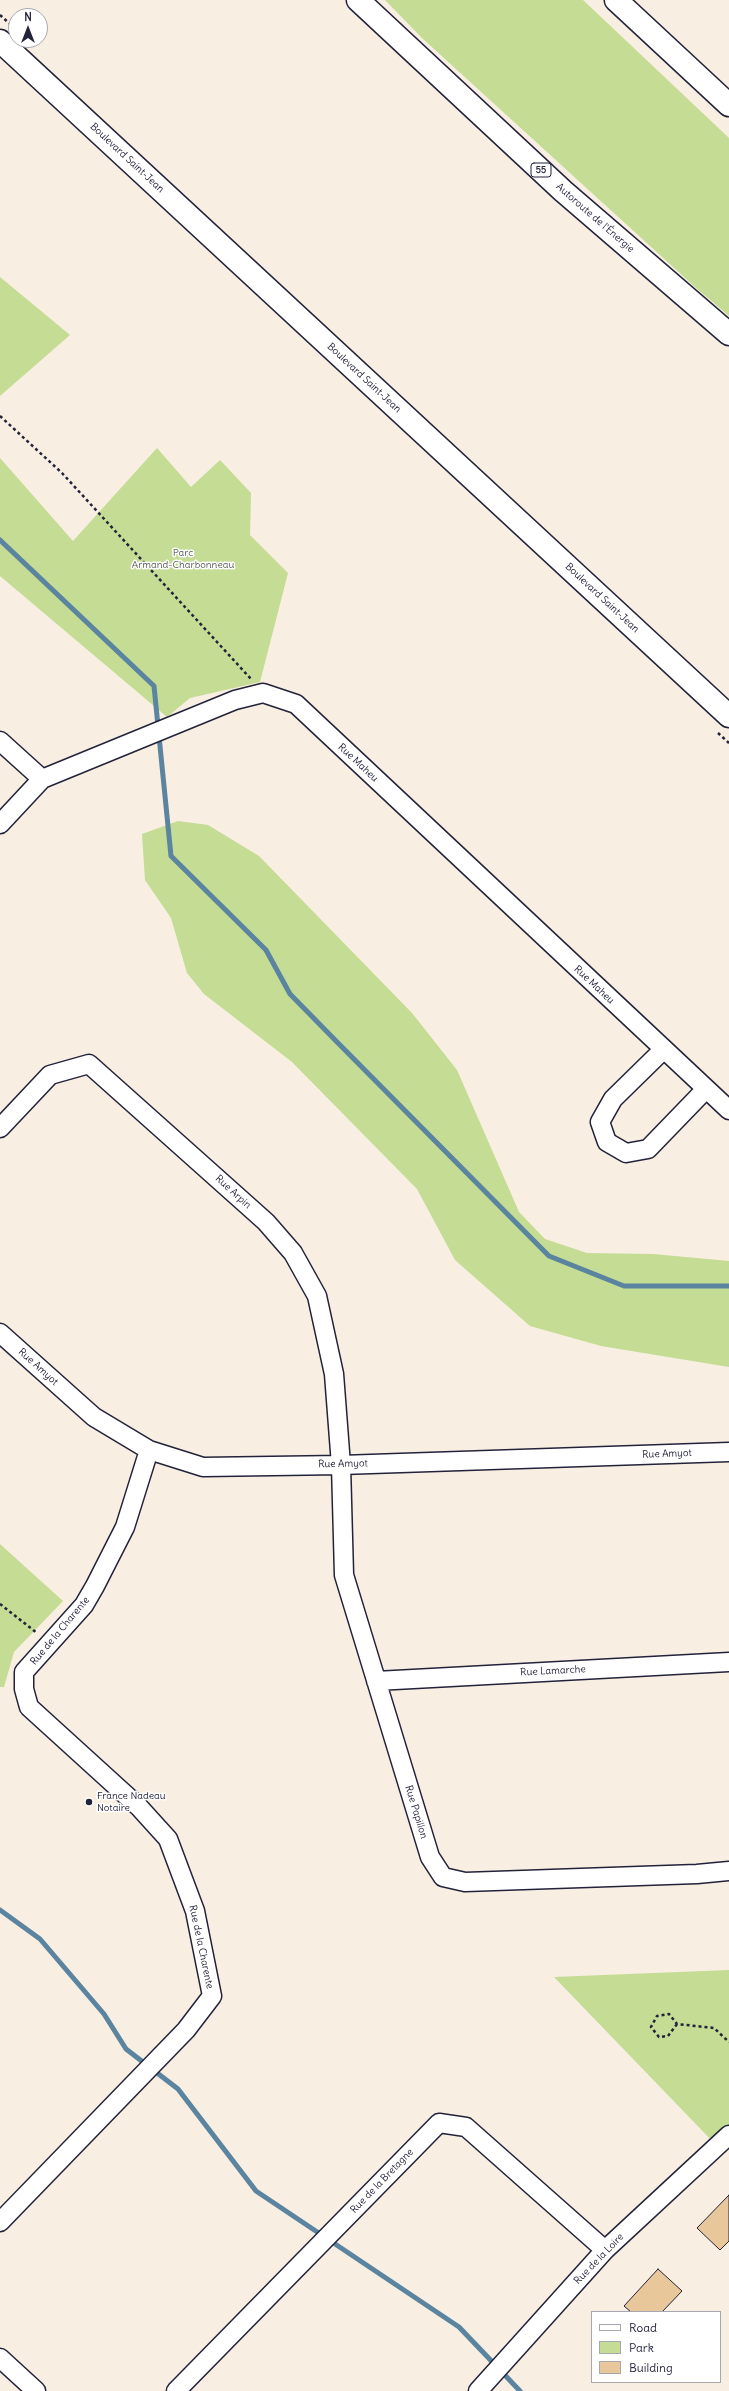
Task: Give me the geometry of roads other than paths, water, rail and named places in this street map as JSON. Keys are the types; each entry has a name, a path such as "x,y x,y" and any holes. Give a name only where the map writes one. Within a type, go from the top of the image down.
{"main road":[{"name":"Autoroute de l'Énergie","path":"358,0 563,191 729,334"},
{"path":"616,0 729,105"},
{"name":"Boulevard Saint-Jean","path":"0,41 729,716"}],"street":[{"name":"Rue Maheu","path":"42,779 235,700 263,693 296,704 663,1050 729,1110"},
{"path":"0,741 42,779 0,824"},
{"path":"663,1050 613,1099 600,1122 607,1142 626,1153 648,1149 706,1089"},
{"name":"Rue Arpin","path":"0,1128 50,1075 89,1064 266,1222 294,1253 317,1296 334,1374 341,1465"},
{"name":"Rue Amyot","path":"0,1333 94,1417 148,1450 203,1466 341,1465 729,1452"},
{"name":"Rue de la Charente","path":"0,2222 186,2030 212,1996 195,1911 168,1839 139,1807 29,1707 24,1689 24,1672 84,1605 96,1586 125,1528 148,1450"},
{"name":"Rue Papillon","path":"341,1465 344,1574 430,1858 443,1877 465,1882 698,1874 729,1871"},
{"name":"Rue Lamarche","path":"376,1681 729,1662"},
{"name":"Rue de la Bretagne","path":"176,2391 439,2123 466,2127 605,2250"},
{"name":"Rue de la Loire","path":"478,2391 605,2250 729,2135"},
{"path":"0,2358 36,2391"}],"waterway":[{"path":"0,540 154,686 171,856 266,950 290,994 549,1256 624,1286 729,1286"},
{"path":"0,1910 40,1939 104,2014 126,2049 178,2089 256,2191 459,2327 520,2391"}],"place":[{"name":"France Nadeau Notaire","path":"89,1802"}],"park label":[{"name":"Parc Armand-Charbonneau","path":"183,558"}]}
